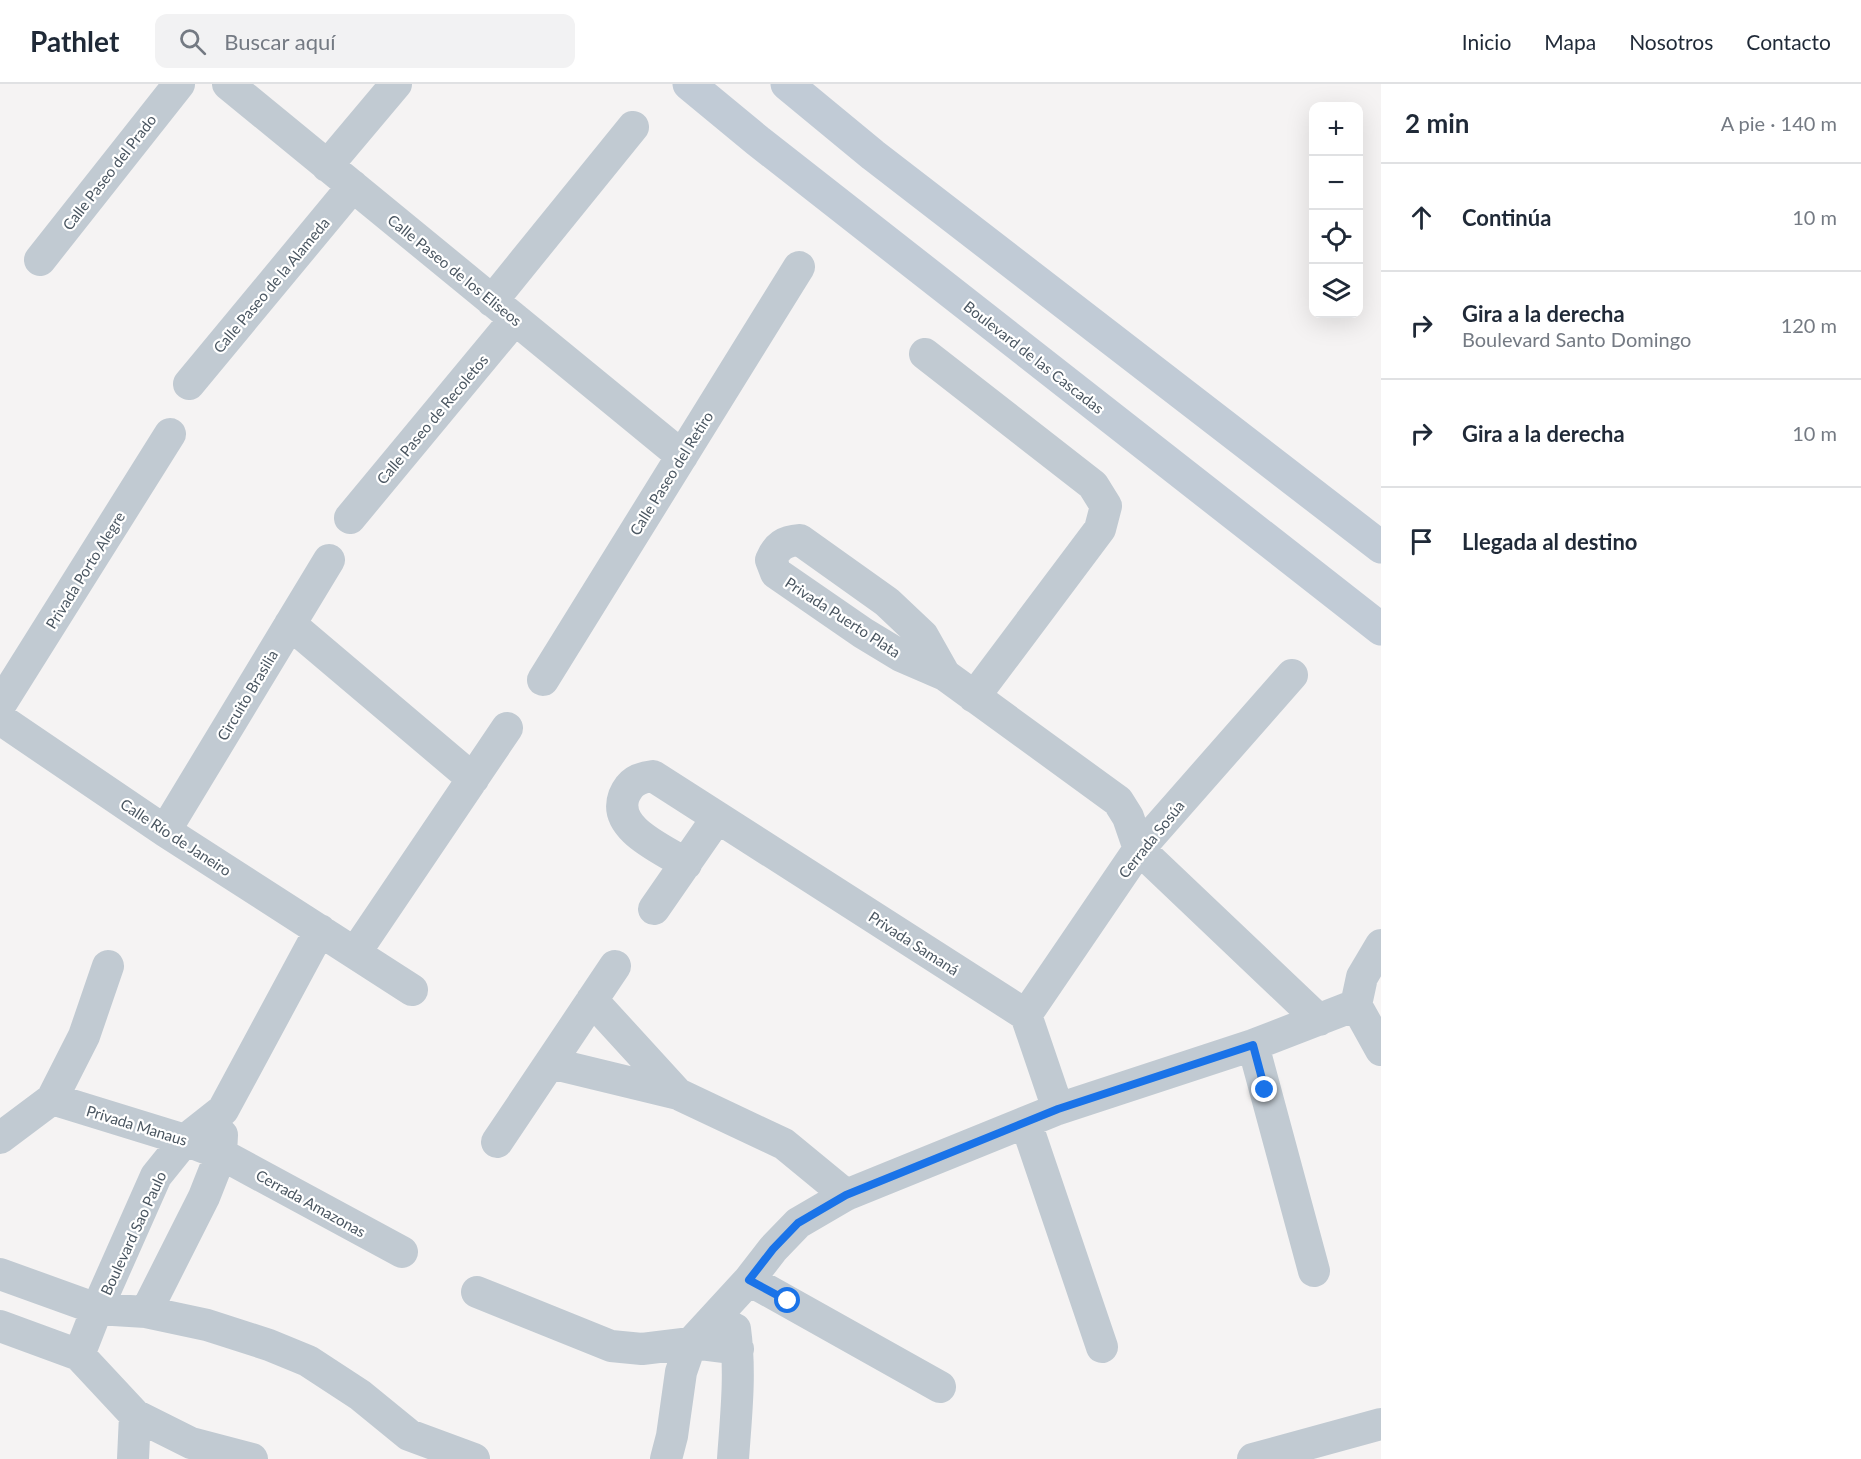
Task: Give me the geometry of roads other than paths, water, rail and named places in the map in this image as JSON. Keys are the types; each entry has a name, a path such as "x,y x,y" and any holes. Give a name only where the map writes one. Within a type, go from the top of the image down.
{"main road":[{"name":"Boulevard de las Cascadas","path":"688,84 1381,628"},
{"path":"787,84 873,155 1381,547"}],"street":[{"name":"Calle Paseo del Prado","path":"40,260 179,84"},
{"name":"Calle Paseo de los Eliseos","path":"228,84 682,456"},
{"path":"327,166 396,84"},
{"name":"Calle Paseo de Recoletos","path":"350,518 504,310 633,127"},
{"name":"Calle Paseo de la Alameda","path":"189,384 353,186"},
{"name":"Calle Paseo del Retiro","path":"543,680 799,267"},
{"path":"925,354 1093,485 1106,506 1100,529 974,697"},
{"name":"Privada Porto Alegre","path":"0,705 170,434"},
{"name":"Privada Puerto Plata","path":"945,675 922,636 887,602 800,540 787,541 776,549 771,560 776,573 863,633 901,656 945,675 1118,801 1128,817 1139,849"},
{"name":"Circuito Brasilia","path":"165,831 329,560"},
{"path":"290,624 473,779"},
{"name":"Cerrada Sosúa","path":"1026,1015 1139,849 1292,675"},
{"name":"Calle Río de Janeiro","path":"0,719 165,831 412,990"},
{"path":"355,953 507,728"},
{"name":"Privada Samaná","path":"686,864 633,830 624,818 622,802 628,787 639,778 653,776 1026,1015"},
{"path":"654,909 717,818"},
{"path":"1139,849 1319,1020"},
{"name":"Boulevard Sao Paulo","path":"80,1355 97,1309 156,1176 185,1140 222,1110 320,930"},
{"path":"1381,945 1362,977 1356,1005 1381,1050"},
{"path":"0,1138 52,1099 84,1036 108,966"},
{"path":"497,1142 615,966"},
{"path":"592,1000 678,1094"},
{"path":"666,1459 672,1436 681,1372 691,1343 798,1223 846,1195 1058,1109 1253,1045 1356,1005"},
{"path":"1026,1015 1058,1109"},
{"path":"1253,1045 1314,1271"},
{"path":"550,1063 678,1094 784,1144 846,1195"},
{"name":"Privada Manaus","path":"52,1099 185,1140 221,1154"},
{"name":"Boulevard Sao Paulo","path":"146,1312 204,1197 221,1154 222,1110"},
{"path":"1026,1123 1102,1347"},
{"name":"Cerrada Amazonas","path":"221,1154 402,1252"},
{"path":"0,1274 97,1309 146,1312 207,1325 269,1345 308,1361 360,1395 406,1447 474,1459"},
{"path":"733,1459 741,1289"},
{"path":"741,1289 940,1387"},
{"path":"477,1292 611,1346 624,1349 691,1343 738,1350"},
{"path":"0,1326 80,1355 135,1415 190,1451 252,1459"},
{"path":"133,1459 135,1415"},
{"path":"1252,1459 1381,1424"}]}
